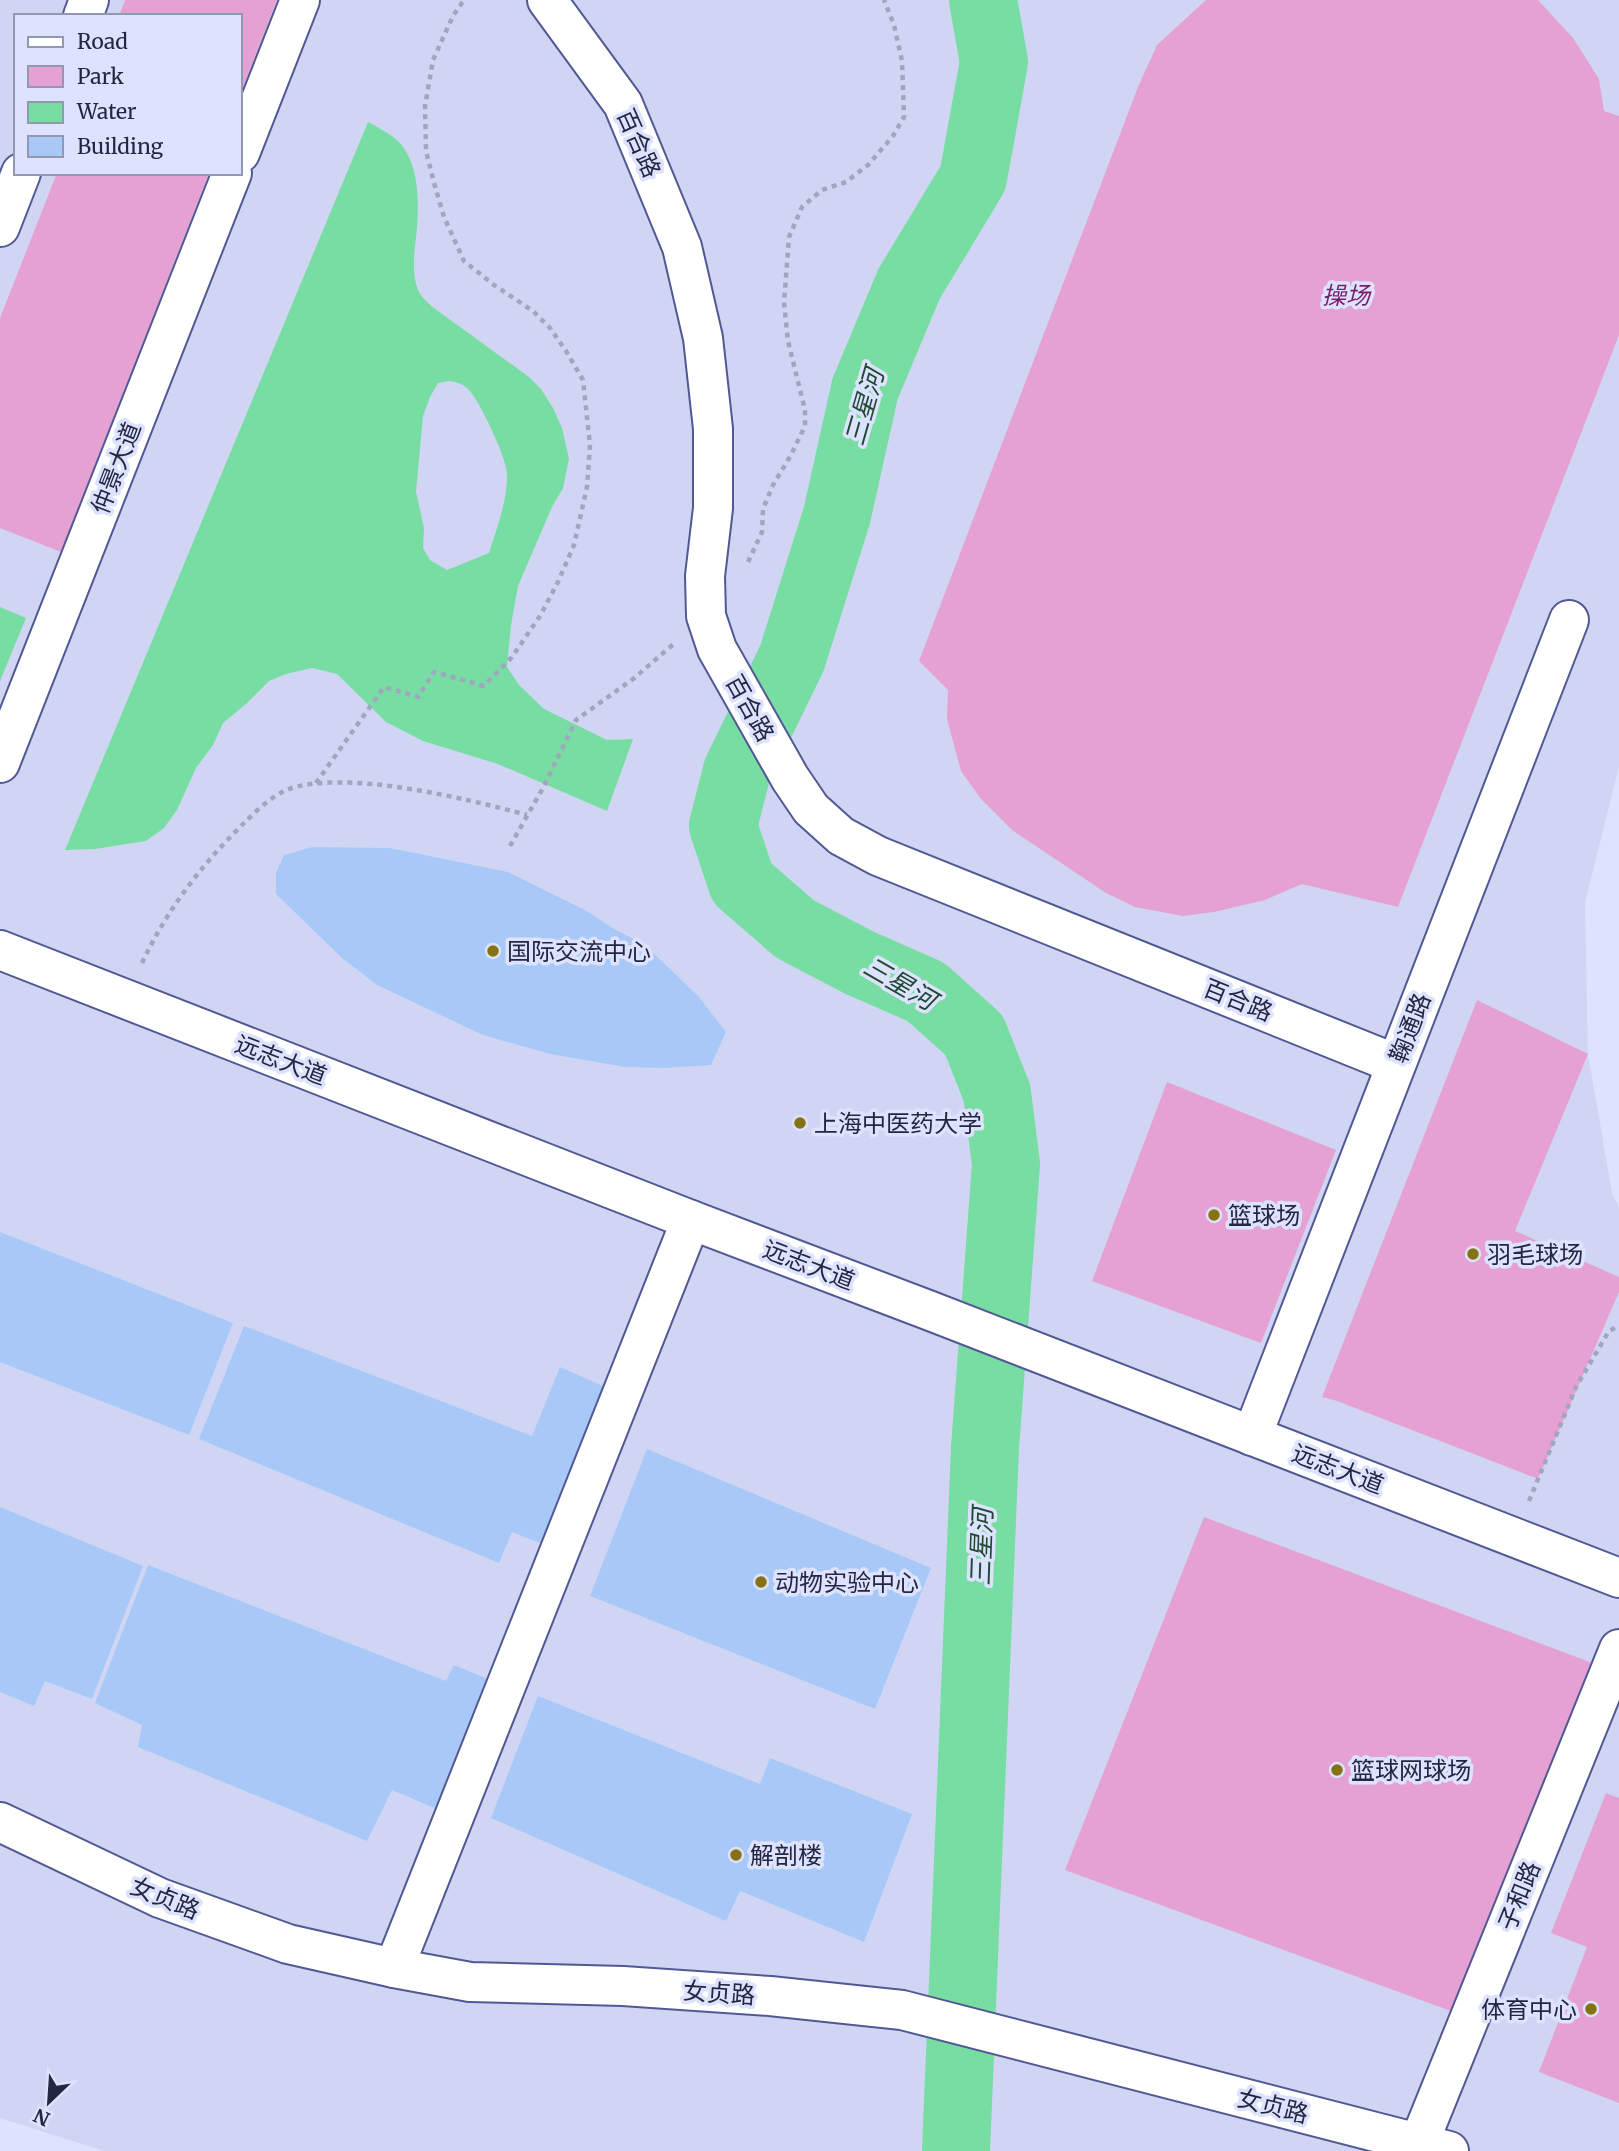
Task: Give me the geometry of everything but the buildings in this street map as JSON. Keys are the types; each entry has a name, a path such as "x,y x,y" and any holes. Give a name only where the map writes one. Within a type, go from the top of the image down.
{"lane":[{"path":"242,148 300,0"},
{"name":"百合路","path":"547,0 623,104 682,247 703,338 713,429 713,508 705,576 706,616 717,649 733,679 789,778 811,809 841,836 878,856 1396,1064"},
{"path":"0,227 20,175"},
{"name":"仲景大道","path":"0,763 231,175"},
{"name":"鞠通路","path":"1252,1436 1569,620"},
{"name":"远志大道","path":"0,950 1619,1578"},
{"path":"394,1968 691,1220"},
{"name":"子和路","path":"1434,2147 1619,1649"},
{"name":"女贞路","path":"0,1822 160,1898 288,1944 470,1982 623,1986 770,1996 902,2010 1434,2147"}],"path":[{"path":"316,783 384,687 418,697 434,673 484,686 512,657 540,616 558,582 574,545 587,487 589,433 583,380 550,328 533,311 464,261 444,217 434,183 426,151 425,106 433,61 453,16 464,0"},
{"path":"705,576 748,563 762,533 763,509 805,426 805,410 788,341 784,303 789,237 802,207 822,190 846,182 868,165 893,136 904,117 902,61 894,25 884,0"},
{"path":"510,846 543,788 576,720 633,679 706,616"},
{"path":"125,999 157,930 190,882 228,838 260,807 286,791 316,783 369,784 467,799 527,815"},
{"path":"1514,1538 1576,1387 1609,1331 1619,1326"}],"shaded area":[{"name":"上海中医药大学","path":"0,0 1619,0 1619,767 1585,903 1588,1054 1612,1193 1619,1208 1619,2151 104,2151 0,2118"}],"green space":[{"path":"125,0 277,0 242,90 242,14 120,14"},
{"name":"操场","path":"1206,0 1538,0 1573,38 1599,79 1604,111 1619,116 1619,335 1398,907 1302,884 1265,900 1183,916 1135,907 1106,893 1012,830 981,799 961,771 947,719 948,690 919,661 1138,87 1157,45"},
{"path":"56,175 208,175 61,552 0,528 0,318"},
{"name":"羽毛球场","path":"1477,1000 1588,1054 1515,1231 1619,1277 1619,1292 1538,1479 1322,1397"},
{"name":"篮球场","path":"1167,1082 1336,1150 1261,1343 1092,1281"},
{"name":"篮球网球场","path":"1204,1517 1611,1670 1470,2018 1065,1870"},
{"name":"体育中心","path":"1606,1793 1619,1798 1619,2103 1539,2072 1587,1947 1551,1933"}],"water":[{"path":"368,122 400,143 412,164 418,201 414,269 418,291 435,309 529,377 541,389 562,428 569,459 563,488 518,586 507,667 519,685 544,709 607,740 633,739 607,811 498,764 423,741 386,722 337,674 312,668 269,681 223,723 213,745 196,768 177,810 164,828 146,841 95,849 65,850","holes":["449,381 466,387 479,404 506,466 507,483 489,553 447,570 430,560 423,548 424,528 416,492 423,416 438,383"]},
{"path":"0,607 26,618 0,681"}],"waterway":[{"name":"三星河","path":"956,2151 985,1448 1006,1164 997,1093 974,1035 926,992 860,963 795,929 742,883 723,826 737,771 792,658 837,515 865,389 909,284 973,178 994,62 983,0"}],"place":[{"name":"国际交流中心","path":"493,951"},
{"name":"上海中医药大学","path":"800,1123"},
{"name":"篮球场","path":"1214,1215"},
{"name":"羽毛球场","path":"1473,1254"},
{"name":"动物实验中心","path":"761,1582"},
{"name":"篮球网球场","path":"1337,1770"},
{"name":"解剖楼","path":"736,1855"},
{"name":"体育中心","path":"1591,2009"}]}
